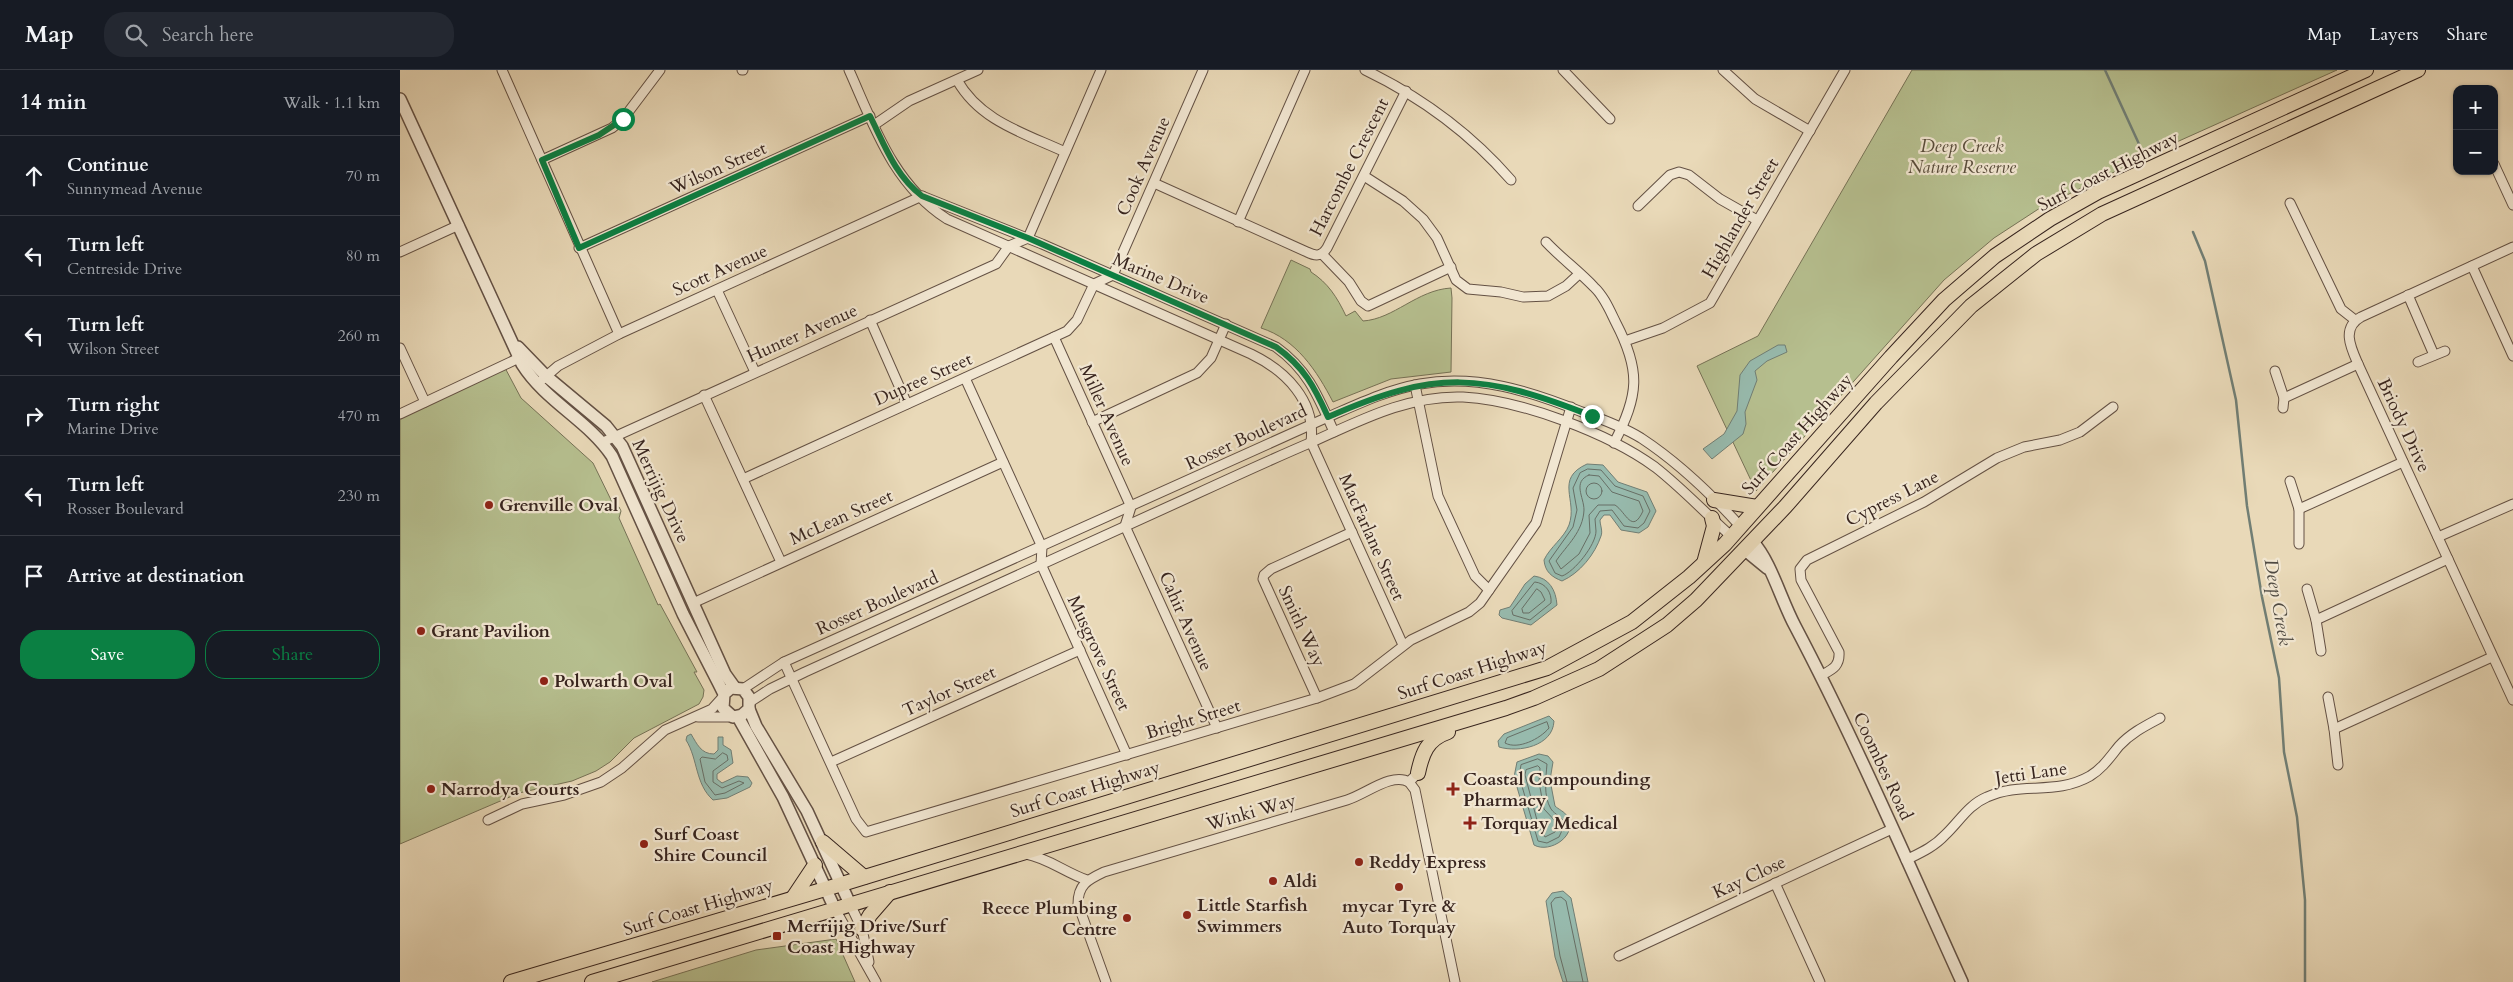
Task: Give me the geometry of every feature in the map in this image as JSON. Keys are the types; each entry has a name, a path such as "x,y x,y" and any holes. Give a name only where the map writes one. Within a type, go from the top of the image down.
{"main road":[{"name":"Surf Coast Highway","path":"511,982 826,889 1547,668 1632,622 1703,564 1944,300 1995,256 2050,219 2098,192 2366,70"},
{"name":"Surf Coast Highway","path":"592,982 1506,708 1565,684 1632,649 1667,625 1696,600 1749,546 1876,403 1971,306 2036,254 2102,214 2418,70"},
{"path":"1861,390 1876,403"},
{"path":"1714,500 1757,507"},
{"path":"1703,564 1714,526 1712,518"},
{"path":"1735,531 1749,546"},
{"path":"1414,778 1421,756 1434,739 1442,734 1492,717 1506,708"},
{"path":"823,842 864,876"},
{"path":"793,898 815,865"},
{"path":"862,929 870,915 890,892"}],"street":[{"path":"502,70 618,334"},
{"path":"542,160 612,128 627,114 660,70"},
{"name":"Marine Drive","path":"849,70 894,168 910,187 922,196 935,211 1220,340 1277,369 1296,389 1313,424"},
{"path":"874,125 910,101 978,70"},
{"path":"1009,246 1028,238 1101,70"},
{"name":"Cook Avenue","path":"1113,275 1203,70"},
{"path":"1238,222 1305,70"},
{"path":"1365,70 1424,102 1482,148 1511,180"},
{"path":"1562,70 1610,119"},
{"path":"1724,70 1755,99 1810,131"},
{"name":"Highlander Street","path":"1625,341 1663,328 1710,303 1845,70"},
{"path":"957,80 968,98 992,118 1065,152"},
{"name":"Harcombe Crescent","path":"1154,183 1313,255 1322,254 1327,248 1406,91"},
{"name":"Merrijig Drive","path":"400,99 519,358 603,442 622,475 683,614 723,696 723,708 736,717 776,785 834,908"},
{"name":"Wilson Street","path":"579,248 870,116"},
{"path":"1638,206 1670,175 1679,172 1689,175 1720,199 1757,220"},
{"path":"2498,173 2513,205"},
{"path":"1364,176 1403,201 1423,219 1437,238 1456,280 1468,289 1501,292 1523,297 1548,296 1566,286 1580,274"},
{"name":"Marine Drive","path":"922,196 1028,238 1267,342 1288,356 1308,377 1334,432"},
{"name":"Scott Avenue","path":"542,380 558,366 618,334 922,196"},
{"path":"2290,203 2341,309 2355,320 2513,247"},
{"path":"400,252 459,225"},
{"path":"1546,242 1596,288 1625,341 1635,372 1633,397 1622,428 1614,443"},
{"name":"Hunter Avenue","path":"603,442 996,264 1009,246"},
{"path":"1322,254 1348,282 1361,301 1368,306 1451,267"},
{"path":"2472,266 2513,356"},
{"path":"1094,284 1113,275"},
{"name":"Dupree Street","path":"742,479 1067,331 1077,320 1094,284"},
{"path":"717,290 755,372"},
{"path":"2408,295 2434,356"},
{"path":"870,320 907,404"},
{"name":"Briody Drive","path":"2355,320 2350,327 2349,342 2358,364 2492,657 2513,698"},
{"path":"1092,422 1197,373 1207,364 1226,324"},
{"name":"Miller Avenue","path":"1054,337 1131,507"},
{"name":"Merrijig Drive","path":"512,340 542,380 592,414 615,436 627,455 725,674 739,688 823,842 850,904"},
{"path":"400,348 425,402"},
{"path":"2418,362 2444,351"},
{"path":"400,414 519,358"},
{"path":"2284,398 2358,364"},
{"path":"2275,371 2284,398 2283,408"},
{"path":"965,378 1042,547 1041,564"},
{"name":"Rosser Boulevard","path":"739,688 784,662 1328,417 1375,397 1415,385 1467,382 1496,384 1571,407 1622,428 1661,452 1714,500 1735,531"},
{"path":"1415,385 1420,400 1438,496 1475,576 1489,590"},
{"path":"704,395 781,562"},
{"name":"Rosser Boulevard","path":"749,706 792,678 1041,564 1334,432 1390,408 1420,400 1450,397 1481,398 1518,406 1567,423 1614,443 1653,466 1691,497 1712,518 1735,531"},
{"name":"Bright Street","path":"792,678 859,825 862,830 870,832 1317,698 1354,684 1403,645 1469,612 1480,603 1536,523 1571,407"},
{"name":"Cypress Lane","path":"1822,675 1836,667 1839,663 1839,652 1801,580 1800,568 1807,560 1924,502 1997,458 2024,447 2060,440 2080,432 2114,407"},
{"path":"1312,442 1313,424"},
{"name":"MacFarlane Street","path":"1312,442 1403,645"},
{"name":"McLean Street","path":"694,603 1003,462"},
{"path":"2299,509 2403,462"},
{"path":"2290,481 2299,509 2299,544"},
{"path":"2438,537 2513,504"},
{"path":"1125,526 1131,507"},
{"name":"Cahir Avenue","path":"1125,526 1217,728"},
{"name":"Smith Way","path":"1317,698 1265,585 1264,575 1271,569 1352,532"},
{"name":"Coombes Road","path":"1749,546 1768,568 1794,624 1822,675 1962,982"},
{"path":"2316,620 2448,559"},
{"name":"Musgrove Street","path":"1041,564 1128,755"},
{"path":"2307,589 2316,620 2321,652"},
{"name":"Taylor Street","path":"831,762 1080,650"},
{"path":"2334,729 2492,657"},
{"path":"784,662 792,678"},
{"path":"488,820 522,804 564,795 601,782 622,768 665,730 712,709 723,696 739,688"},
{"path":"2328,697 2338,765"},
{"path":"695,717 736,717 749,706"},
{"name":"Jetti Lane","path":"1906,860 1938,842 1967,810 1983,798 2015,788 2067,786 2084,779 2101,768 2134,732 2160,718"},
{"path":"1414,778 1455,982"},
{"name":"Winki Way","path":"1087,880 1104,872 1355,798 1390,780 1414,778"},
{"name":"Kay Close","path":"1619,956 1892,829"},
{"path":"1023,853 1038,856 1075,876 1087,880 1078,894 1078,904 1106,982"},
{"path":"1775,884 1820,982"},
{"path":"850,904 862,929 876,982"},
{"path":"834,908 872,972"}],"green space":[{"name":"Deep Creek Nature Reserve","path":"1912,70 2337,70 2170,145 2040,208 1994,238 1944,280 1756,491 1697,366 1758,336"},
{"path":"1291,260 1310,269 1327,286 1346,316 1355,311 1363,321 1385,315 1427,294 1451,288 1451,372 1391,379 1333,402 1320,379 1295,348 1285,340 1261,328"},
{"path":"504,366 521,398 593,463 614,506 619,507 621,511 619,518 658,605 660,604 697,672 694,672 704,690 703,697 699,704 634,738 610,762 596,771 572,781 519,793 400,844 400,415"},
{"path":"836,939 855,982 652,982 756,950"}],"water":[{"path":"1778,345 1785,345 1787,352 1767,361 1755,371 1757,380 1745,412 1746,424 1743,434 1712,459 1703,449 1724,434 1737,411 1740,375 1750,361"},
{"path":"1587,464 1603,465 1618,482 1647,492 1656,511 1648,527 1639,533 1621,530 1610,515 1604,515 1600,520 1601,536 1591,556 1581,568 1562,581 1550,574 1544,560 1569,525 1571,507 1569,483 1572,476 1577,470"},
{"path":"1534,576 1548,582 1555,594 1557,605 1531,625 1502,618 1499,615 1500,610 1510,607 1525,584"},
{"path":"1549,716 1554,721 1552,730 1541,742 1525,748 1507,749 1499,747 1498,741 1504,734"},
{"path":"691,734 697,745 710,754 714,754 718,750 718,737 723,737 723,745 731,750 733,763 717,774 717,779 722,783 737,776 748,777 752,783 750,787 727,798 713,800 703,787 686,740 687,736"},
{"path":"1539,754 1548,756 1553,762 1550,780 1555,806 1566,815 1570,823 1566,836 1555,845 1548,847 1534,845 1514,777 1517,762"},
{"path":"1563,891 1571,898 1588,982 1563,982 1555,957 1546,901 1552,893"}],"waterway":[{"name":"Deep Creek","path":"2105,70 2139,144"},
{"name":"Deep Creek","path":"2193,232 2205,261 2236,400 2247,506 2262,597 2279,678 2284,752 2297,817 2305,900 2305,982"}],"place":[{"name":"Grenville Oval","path":"489,505"},
{"name":"Grant Pavilion","path":"421,631"},
{"name":"Polwarth Oval","path":"544,681"},
{"name":"Narrodya Courts","path":"431,789"},
{"name":"Coastal Compounding Pharmacy","path":"1453,789"},
{"name":"Torquay Medical","path":"1470,823"},
{"name":"Surf Coast Shire Council","path":"644,844"},
{"name":"Reddy Express","path":"1359,862"},
{"name":"Aldi","path":"1273,881"},
{"name":"mycar Tyre & Auto Torquay","path":"1399,887"},
{"name":"Little Starfish Swimmers","path":"1187,915"},
{"name":"Reece Plumbing Centre","path":"1127,918"},
{"name":"Merrijig Drive/Surf Coast Highway","path":"777,936"}],"route":[{"path":"623,119 599,135 542,160 579,248 870,116 894,168 910,187 922,196 1028,238 1276,347 1298,365 1308,377 1328,417 1361,402 1390,392 1435,382 1481,382 1496,384 1530,393 1592,416"}]}
